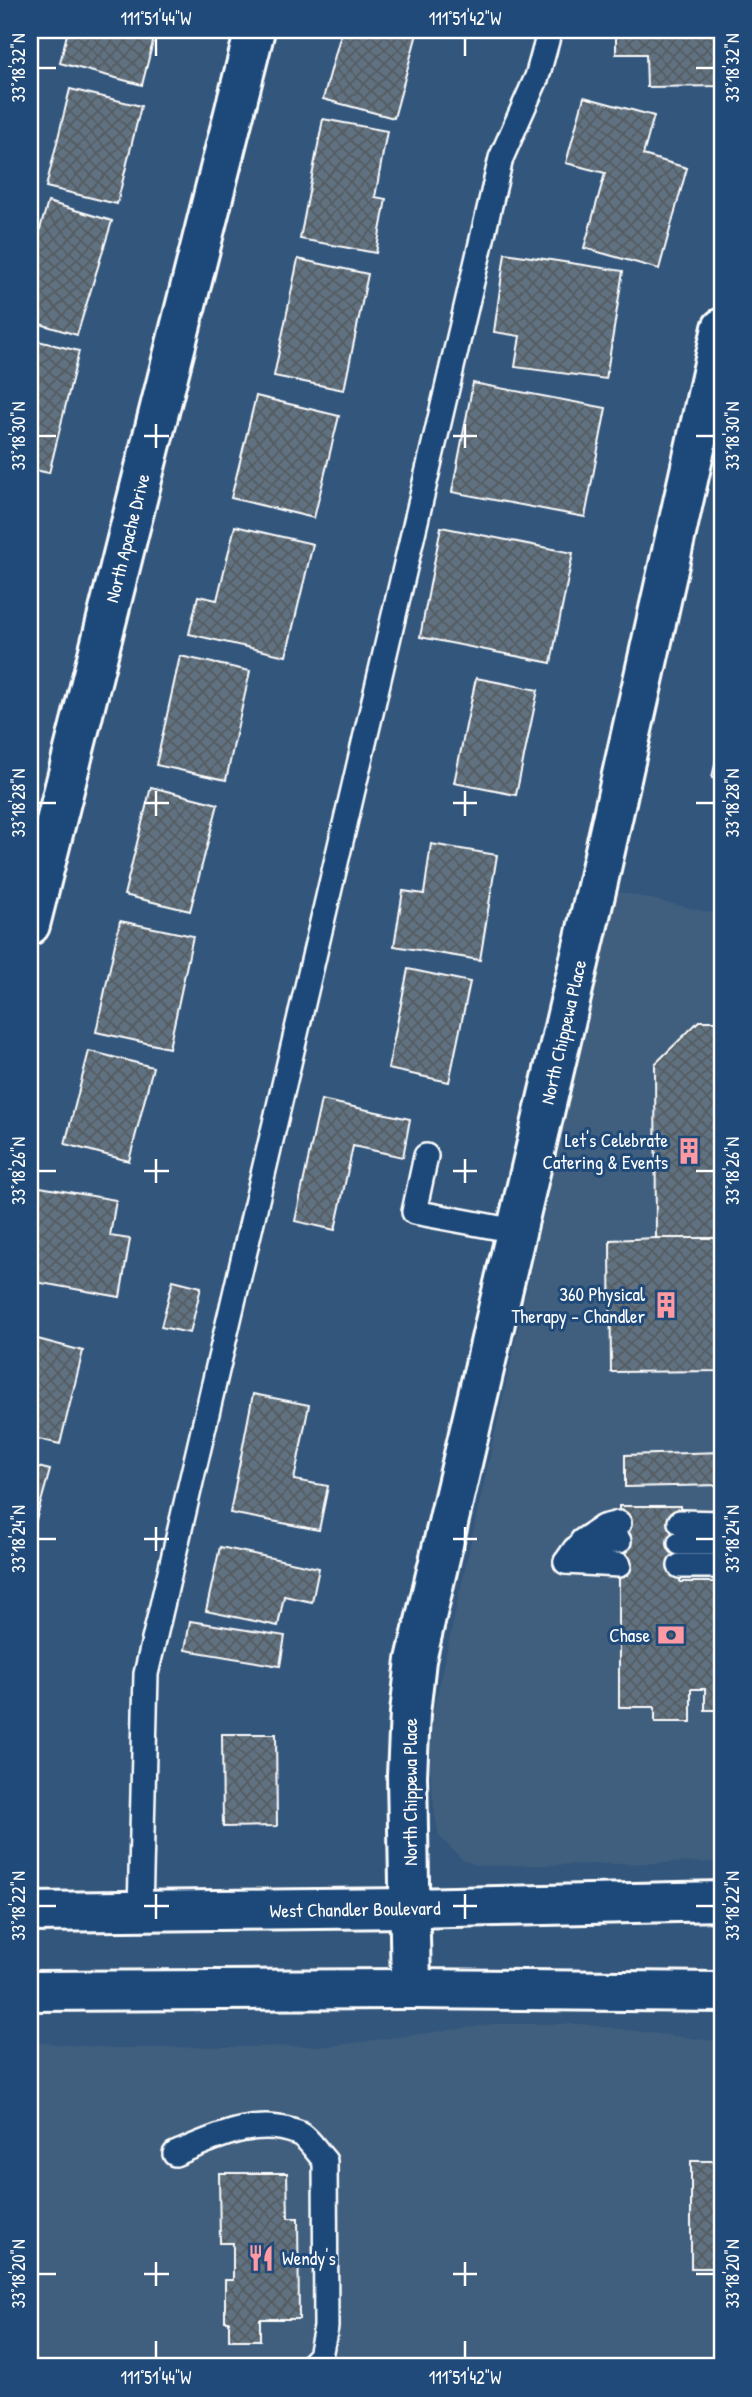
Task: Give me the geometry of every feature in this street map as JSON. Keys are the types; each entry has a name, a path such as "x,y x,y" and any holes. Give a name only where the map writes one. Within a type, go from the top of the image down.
{"street":[{"name":"North Apache Drive","path":"30,925 255,30"},
{"name":"North Chippewa Place","path":"411,1989 407,1775 416,1660 722,328"},
{"name":"West Chandler Boulevard","path":"30,1912 410,1909 722,1901"},
{"path":"30,1991 411,1989 722,1992"}],"lane":[{"path":"140,1912 146,1674 501,158 537,77 550,30"},
{"path":"426,1156 414,1212 516,1231"},
{"path":"680,1544 722,1523"},
{"path":"619,1532 571,1555 619,1565"},
{"path":"680,1544 722,1543"},
{"path":"680,1544 722,1566"},
{"path":"175,2154 236,2130 271,2127 300,2133 325,2161 326,2327 320,2356 309,2367"}],"shaded area":[{"path":"615,891 722,915 722,1862 478,1866 463,1860 439,1836 430,1771 433,1713"},
{"path":"495,2024 581,2024 722,2042 722,2367 30,2367 30,2042 114,2048 330,2046"}],"building":[{"path":"68,30 156,30 142,85 60,63"},
{"path":"342,30 418,30 394,118 323,99"},
{"path":"616,30 722,30 722,86 647,87 646,54 616,54"},
{"path":"70,89 141,106 117,204 46,187"},
{"path":"584,97 654,116 643,155 687,168 659,269 584,248 605,173 566,163"},
{"path":"323,119 387,131 375,197 386,199 376,253 300,239"},
{"path":"48,202 112,221 77,335 30,321 30,263"},
{"path":"505,253 623,271 606,379 515,367 520,336 494,332"},
{"path":"298,259 368,274 344,390 274,376"},
{"path":"30,339 79,351 49,473 30,469"},
{"path":"473,383 606,408 585,517 452,492"},
{"path":"256,396 339,416 314,518 231,498"},
{"path":"235,526 313,544 286,656 189,634 198,596 217,600"},
{"path":"441,527 573,553 551,663 420,637"},
{"path":"180,656 250,671 226,780 156,765"},
{"path":"476,678 538,690 516,795 454,783"},
{"path":"722,731 722,780 712,778"},
{"path":"151,787 218,804 190,911 124,895"},
{"path":"431,844 497,855 480,960 394,946 403,891 424,894"},
{"path":"120,921 193,936 169,1048 96,1032"},
{"path":"408,969 470,982 449,1082 388,1069"},
{"name":"Let's Celebrate Catering & Events","path":"699,1021 722,1021 722,1238 656,1238 655,1064"},
{"path":"89,1051 153,1067 129,1161 65,1144"},
{"path":"321,1100 410,1119 403,1157 353,1146 335,1230 295,1221"},
{"path":"40,1187 116,1200 110,1236 130,1239 120,1297 30,1281 30,1248"},
{"name":"360 Physical Therapy - Chandler","path":"722,1238 722,1371 611,1372 610,1240"},
{"path":"173,1280 201,1287 190,1333 161,1327"},
{"path":"30,1337 83,1351 60,1444 30,1437"},
{"path":"253,1394 309,1405 294,1480 328,1486 319,1530 230,1513"},
{"path":"722,1452 722,1485 625,1487 625,1455"},
{"path":"30,1465 50,1470 30,1541"},
{"name":"Chase","path":"619,1506 680,1506 680,1582 722,1582 722,1710 705,1710 705,1689 691,1689 691,1722 655,1722 655,1707 619,1707"},
{"path":"220,1547 319,1568 312,1602 284,1596 278,1626 206,1611"},
{"path":"190,1621 285,1636 280,1666 185,1650"},
{"path":"222,1734 276,1734 277,1826 223,1827"},
{"path":"30,1742 33,1742 33,1809 30,1809"},
{"path":"691,2161 722,2161 722,2268 691,2268"},
{"path":"219,2173 287,2173 288,2218 298,2218 299,2319 260,2319 260,2340 229,2340 229,2321 225,2321 225,2280 233,2280 233,2243 220,2243"}],"place":[{"name":"Let's Celebrate Catering & Events","path":"689,1151"},
{"name":"360 Physical Therapy - Chandler","path":"666,1305"},
{"name":"Chase","path":"671,1635"},
{"name":"Wendy's","path":"261,2258"}]}
